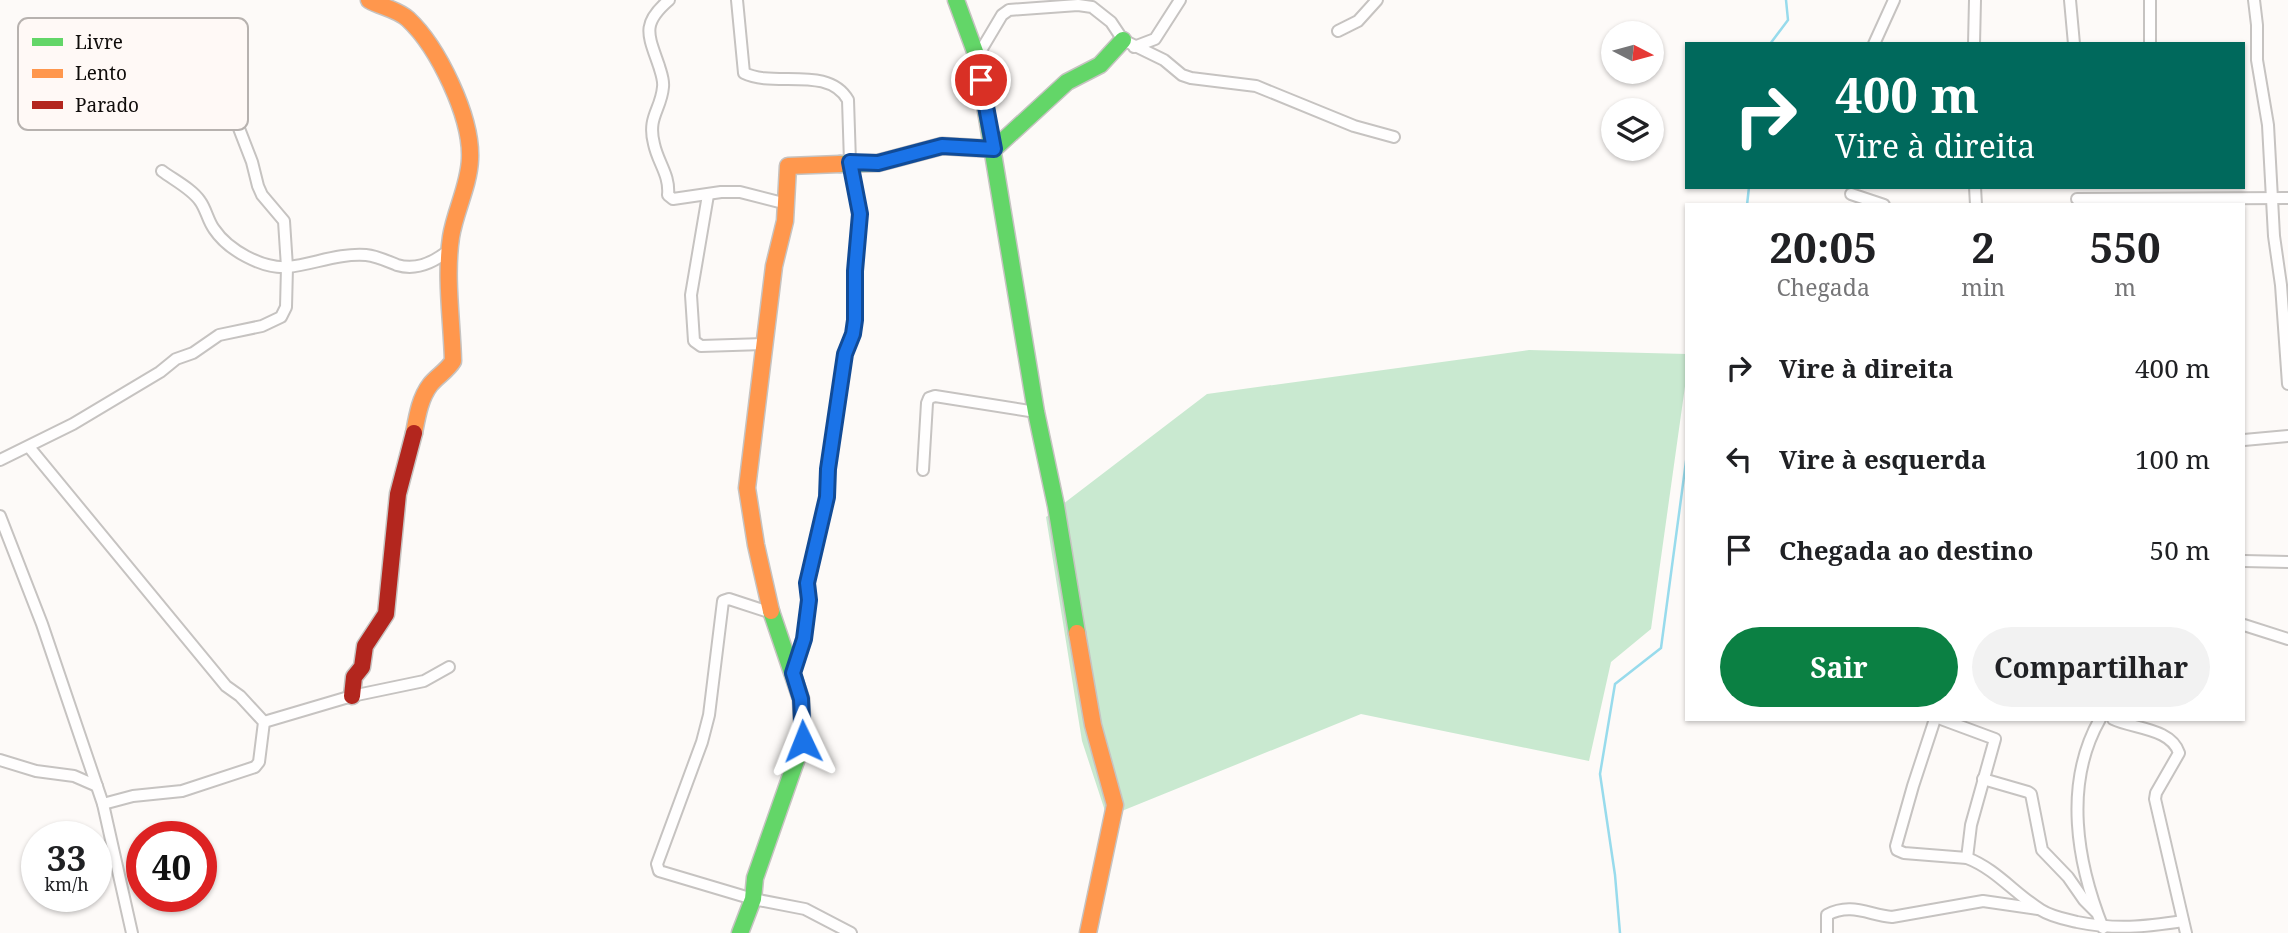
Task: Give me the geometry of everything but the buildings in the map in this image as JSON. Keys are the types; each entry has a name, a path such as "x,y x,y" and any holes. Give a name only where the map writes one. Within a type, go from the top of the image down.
{"street":[{"path":"352,696 354,677 362,667 365,646 386,614 398,494 422,399 430,384 449,368 453,361 450,249 453,224 470,163 471,150 455,94 428,41 397,12 369,0"},
{"path":"670,0 651,18 648,27 664,83 652,119 654,147 669,184 670,198 740,192 787,204"},
{"path":"737,0 744,73 772,80 815,80 844,94 848,100 850,162 860,214 853,334 845,354 828,469 827,497 807,583 809,600 804,639 793,673"},
{"path":"956,0 977,57 1036,412 1056,506 1093,726 1115,805 1088,933"},
{"path":"740,933 753,899 755,878 803,741 801,699 772,612 747,488 774,266 787,204 790,164 878,163 942,146 994,149 1067,82 1100,65 1129,43 1156,39 1180,0"},
{"path":"1338,31 1358,21 1377,0"},
{"path":"1875,42 1894,0"},
{"path":"1974,42 1975,0"},
{"path":"2070,0 2074,42"},
{"path":"2150,42 2151,0"},
{"path":"2254,0 2257,60 2266,111 2288,384"},
{"path":"977,57 1002,15 1009,10 1078,5 1092,7 1111,22 1129,43 1164,60 1182,75 1256,86 1354,126 1394,137"},
{"path":"0,460 73,424 219,335 262,326 281,317 286,307 287,267 282,217 262,195 239,130"},
{"path":"162,171 196,197 215,231 239,251 264,264 287,267 330,258 366,255 412,267 438,260 450,249"},
{"path":"2151,189 2151,199"},
{"path":"708,195 691,295 694,341 701,346 764,344"},
{"path":"1850,195 1877,203"},
{"path":"2077,197 2174,202 2288,198"},
{"path":"923,470 929,398 935,396 1036,412"},
{"path":"2245,440 2288,436"},
{"path":"29,447 226,686 240,696 264,722 259,762 255,767 182,791 133,796 103,804"},
{"path":"0,516 42,624 103,804 132,933"},
{"path":"2245,561 2288,562"},
{"path":"772,612 729,599 723,601 709,715 702,742 657,864 659,872 753,899 805,909 851,933"},
{"path":"2245,625 2288,639"},
{"path":"264,722 352,696 425,681 449,667"},
{"path":"1934,721 1913,786 1897,850 1967,858 1997,874 2040,910"},
{"path":"1946,721 1995,739 1971,824 1967,858"},
{"path":"2098,721 2088,743 2077,807 2077,828 2081,852 2103,928"},
{"path":"1828,933 1827,915 1833,912 1861,909 1892,917 1983,901 2040,910 2103,928 2129,931 2184,927 2155,799 2179,753 2176,744 2166,737 2119,721"},
{"path":"0,760 36,771 74,776 97,786"},
{"path":"1983,779 2031,794 2042,850 2098,914"}],"green space":[{"path":"1529,350 1685,354 1685,386 1651,629 1611,662 1589,761 1361,714 1107,817 1082,741 1046,517 1207,394"}],"waterway":[{"path":"1772,42 1788,20 1786,0"},
{"path":"1747,203 1749,189"},
{"path":"1620,933 1615,875 1600,774 1615,684 1661,648 1685,469"}],"traffic: fast":[{"path":"956,0 977,57 1036,412 1056,506 1077,633"},
{"path":"840,164 878,163 942,146 994,149 1067,82 1100,65 1123,40"},
{"path":"740,933 753,899 755,878 803,741 801,699 771,611"}],"traffic: slow":[{"path":"369,0 408,19 431,47 451,84 469,142 469,169 449,252 453,361 427,390 419,408 414,433"},
{"path":"771,611 747,488 774,266 785,221 788,166 840,164"},
{"path":"1077,633 1093,725 1115,805 1088,933"}],"traffic: jam":[{"path":"352,696 354,677 362,667 365,646 386,614 398,494 414,433"}],"route":[{"path":"803,741 801,699 793,673 802,653 809,600 807,583 827,497 828,469 845,354 855,320 855,271 860,214 850,162 878,163 952,145 994,149 981,80"}]}
